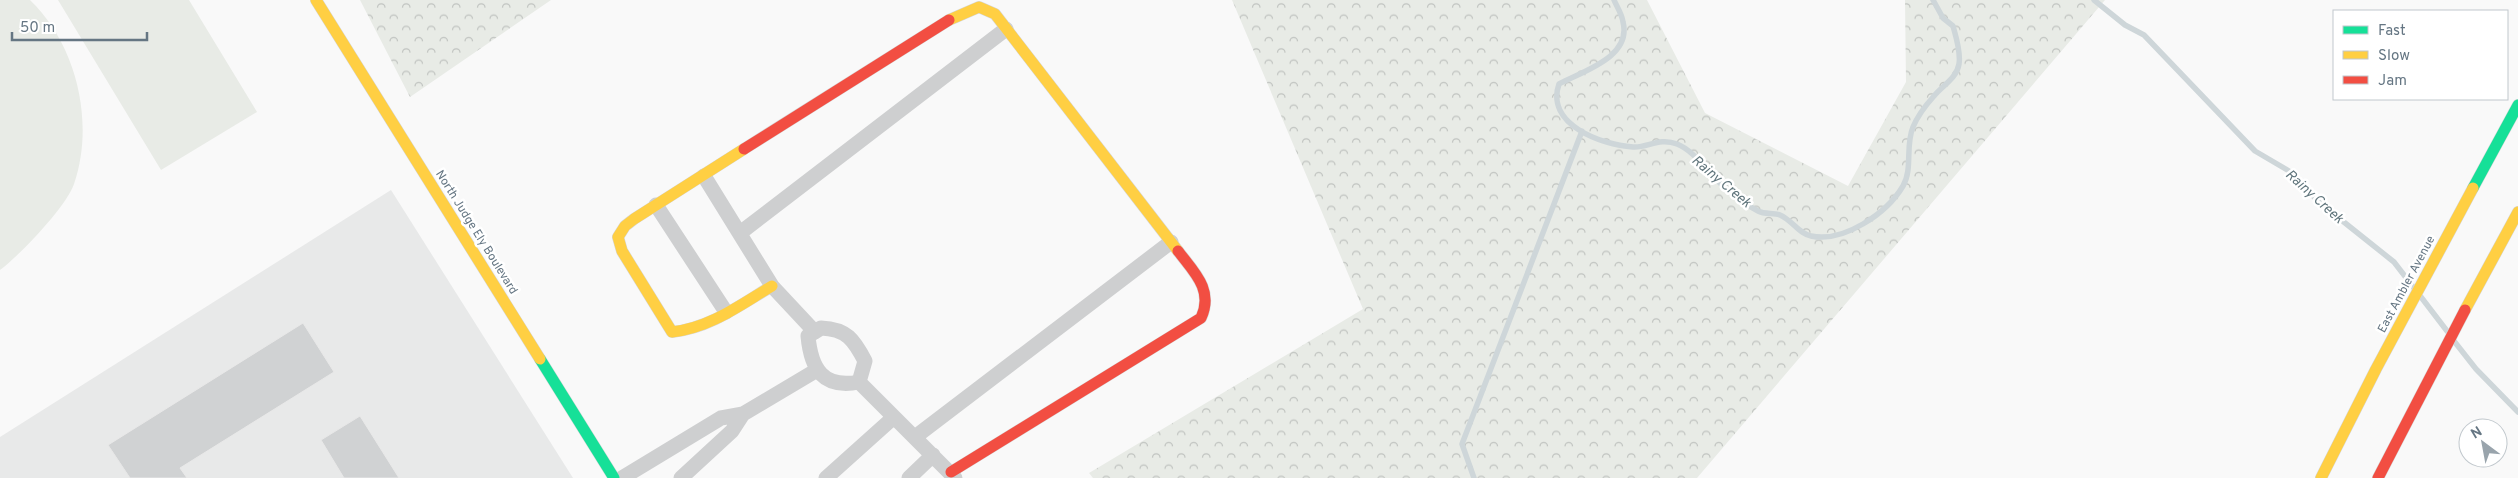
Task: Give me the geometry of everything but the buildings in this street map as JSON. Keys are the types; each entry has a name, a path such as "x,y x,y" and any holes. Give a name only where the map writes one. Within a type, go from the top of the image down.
{"street":[{"name":"North Judge Ely Boulevard","path":"316,0 614,478"},
{"path":"772,286 685,332 672,332 622,251 618,238 625,226 656,205 955,16 979,7 995,14 1203,283 1207,298 1206,307 1200,318 953,475 859,382"},
{"path":"740,233 1006,29"},
{"name":"East Ambler Avenue","path":"2321,478 2376,369 2518,105"},
{"path":"704,176 772,286 815,332"},
{"path":"656,205 726,312"},
{"path":"2378,478 2421,392 2518,212"},
{"path":"915,436 1171,242"},
{"path":"821,328 837,328 849,336 864,362 859,382 844,385 831,382 817,370 810,354 808,336 821,328"},
{"path":"622,478 721,418 743,414 817,370"},
{"path":"681,478 732,432 743,414"},
{"path":"826,478 894,417"},
{"path":"909,478 933,455"}],"shaded area":[{"path":"391,190 573,478 0,478 0,437"}],"green space":[{"path":"0,0 30,0 46,18 60,39 78,86 83,136 80,160 74,184 69,194 41,230 0,270"},
{"path":"58,0 189,0 257,112 161,170"},
{"path":"360,0 551,0 410,97"},
{"path":"1232,0 1647,0 1705,113 1848,186 1906,82 1905,0 2105,0 1697,478 1093,478 1089,473 1363,309"}],"waterway":[{"name":"Rainy Creek","path":"1614,0 1621,13 1623,22 1624,34 1620,45 1613,54 1603,61 1559,84 1557,98 1560,110 1568,121 1579,130 1606,142 1633,147 1659,142 1671,142 1684,147 1722,185 1749,206 1761,212 1780,215 1807,235 1824,237 1837,235 1863,224 1876,216 1896,196 1903,186 1908,172 1909,142 1915,123 1928,103 1958,69 1958,45 1953,26 1943,18 1933,0"},
{"name":"Rainy Creek","path":"2094,0 2125,25 2144,35 2255,151 2289,171 2320,203 2394,262 2414,288"},
{"path":"1474,478 1462,444 1582,131"},
{"name":"Rainy Creek","path":"2421,297 2447,331"},
{"name":"Rainy Creek","path":"2454,341 2476,369 2518,412"}],"traffic: fast":[{"path":"2473,188 2518,105"},
{"path":"540,359 614,478"}],"traffic: slow":[{"path":"316,0 540,359"},
{"path":"949,20 979,7 995,14 1178,251"},
{"path":"744,149 634,219 625,226 618,237 622,251 672,332 686,330 712,321 772,286"},
{"path":"2321,478 2376,369 2473,188"},
{"path":"2465,310 2518,212"}],"traffic: jam":[{"path":"744,149 949,20"},
{"path":"951,472 1201,318 1205,299 1204,290 1196,274 1178,251"},
{"path":"2378,478 2465,310"}]}
